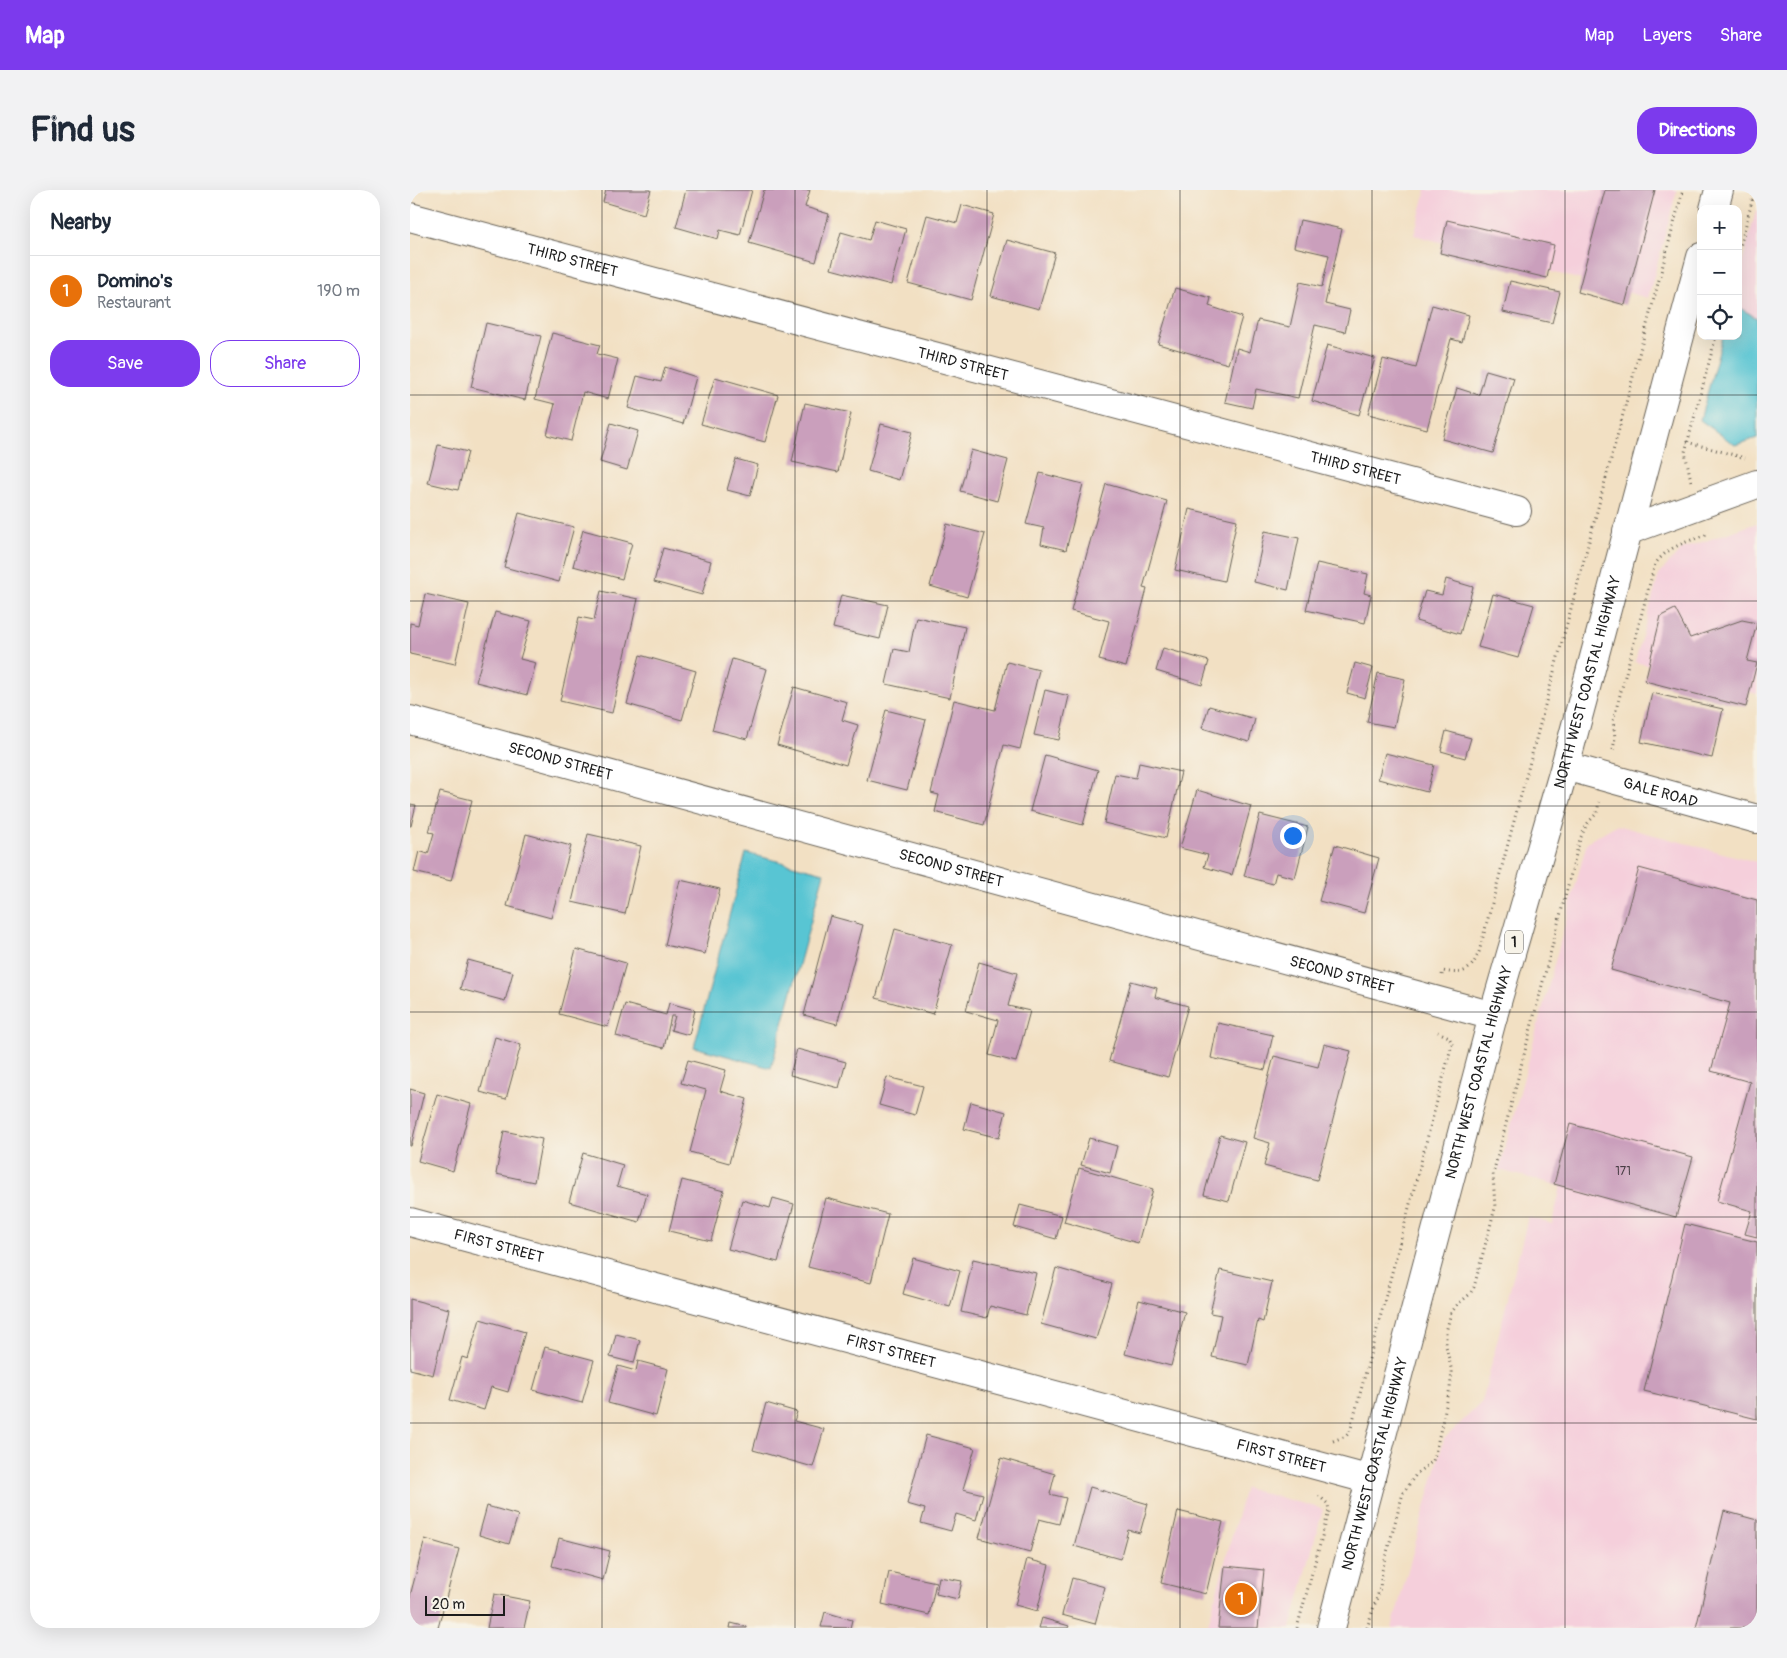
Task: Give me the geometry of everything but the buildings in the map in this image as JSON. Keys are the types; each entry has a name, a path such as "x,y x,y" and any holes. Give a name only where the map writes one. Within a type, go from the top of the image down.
{"main road":[{"path":"1715,205 1719,190"},
{"name":"THIRD STREET","path":"410,217 1517,511"},
{"name":"NORTH WEST COASTAL HIGHWAY","path":"1331,1628 1494,1016 1565,766 1697,272"},
{"path":"1627,530 1754,472"},
{"name":"SECOND STREET","path":"410,720 1494,1016"},
{"name":"GALE ROAD","path":"1565,766 1757,819"},
{"name":"FIRST STREET","path":"410,1222 1371,1480"}],"path":[{"path":"1444,971 1457,974 1466,970 1474,963 1479,952 1683,190"},
{"path":"1739,250 1755,190"},
{"path":"1691,484 1685,452 1715,340"},
{"path":"1688,442 1754,472"},
{"path":"1614,750 1613,721 1655,564 1662,554 1672,547 1705,535 1703,525"},
{"path":"1367,1628 1380,1588 1382,1571 1403,1493 1417,1473 1433,1461 1435,1454 1452,1372 1446,1346 1446,1332 1451,1313 1470,1294 1474,1287 1494,1208 1493,1174 1580,839 1587,824 1597,813 1599,803"},
{"path":"1331,1442 1346,1436 1350,1432 1452,1044 1450,1036 1435,1030"},
{"path":"1297,1628 1329,1511 1328,1504 1319,1496"}],"shaded area":[{"path":"1426,190 1677,190 1648,298 1414,235"},
{"path":"1757,207 1757,318 1742,309 1742,263"},
{"path":"1757,523 1757,694 1635,662 1659,574 1682,549"},
{"path":"1616,825 1757,862 1757,1628 1392,1628 1444,1439 1482,1402 1528,1217 1552,1224 1561,1186 1499,1170 1587,842"},
{"path":"1245,1488 1323,1509 1291,1628 1207,1628"}],"water":[{"path":"1742,309 1757,318 1757,438 1735,445 1700,420 1722,340 1742,340"},
{"path":"746,853 824,873 771,1068 694,1047"}],"place":[{"name":"Domino's","path":"1241,1599"}]}
